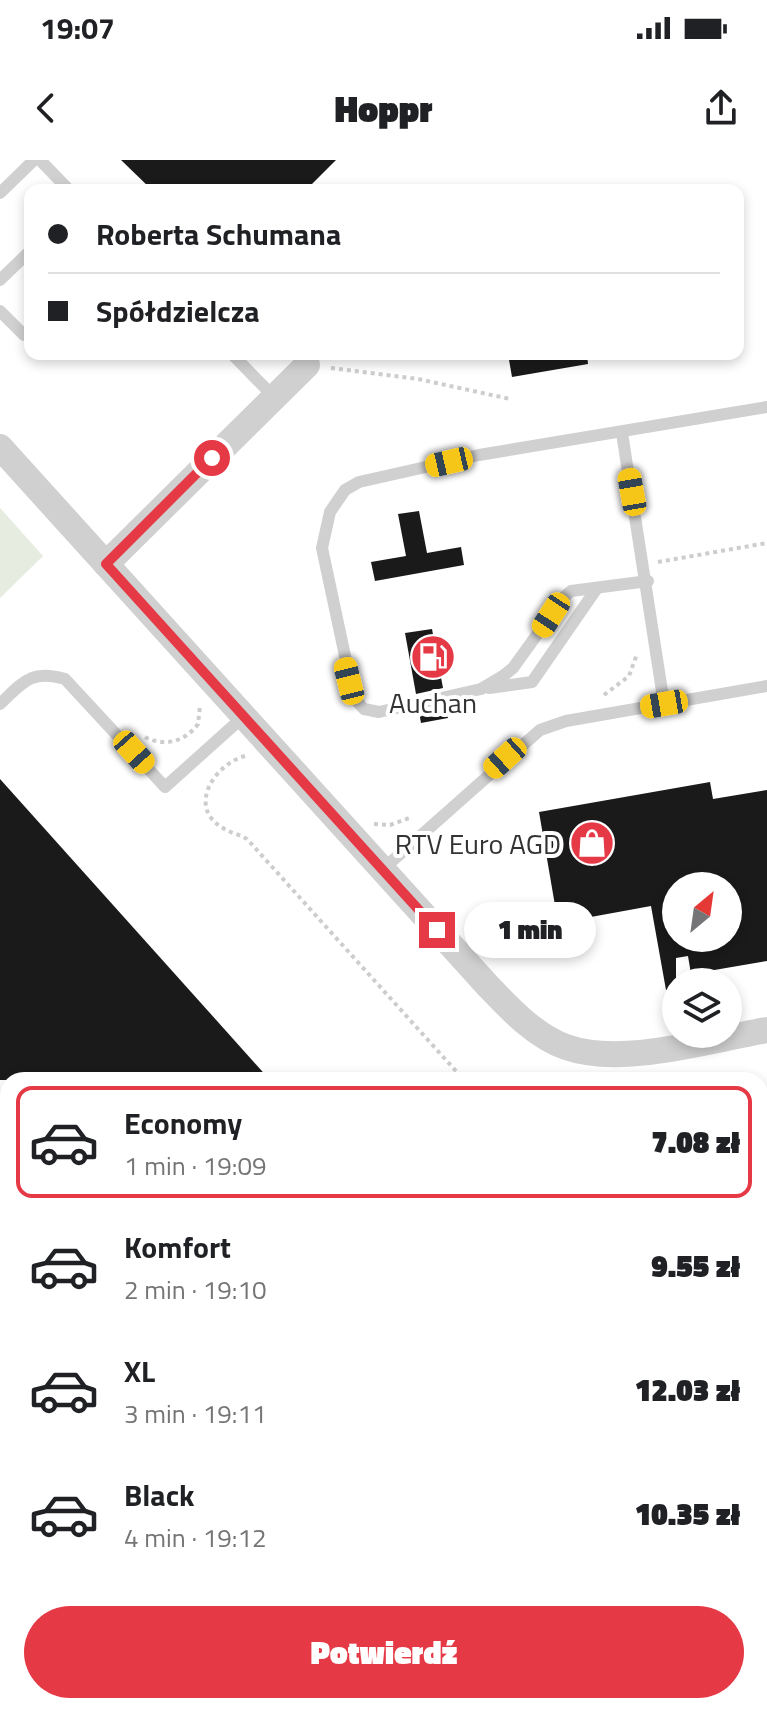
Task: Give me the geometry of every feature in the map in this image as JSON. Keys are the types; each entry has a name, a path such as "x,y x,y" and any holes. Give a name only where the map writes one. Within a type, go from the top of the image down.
{"street":[{"path":"106,564 307,365"},
{"path":"0,447 382,870 518,1015 562,1045 597,1053 640,1052 767,1030"}],"lane":[{"path":"0,193 34,160"},
{"path":"40,160 63,184"},
{"path":"0,280 24,257"},
{"path":"0,311 24,335"},
{"path":"238,360 274,397"},
{"path":"597,588 532,682 481,689 379,712 364,709 354,698 322,548 335,502 359,482 479,455 767,407"},
{"path":"622,433 652,578 654,630 664,704"},
{"path":"481,689 513,668 571,591 652,578"},
{"path":"0,704 26,680 45,673 65,679 165,787 243,717"},
{"path":"382,870 536,732 566,721 767,686"}],"path":[{"path":"307,365 418,379 510,399"},
{"path":"652,578 655,562 767,543"},
{"path":"603,696 629,676 638,649 637,633 654,630"},
{"path":"140,734 150,740 175,742 198,724 200,701"},
{"path":"253,758 244,756 232,761 208,784 205,800 210,815 222,828 247,839 457,1072"},
{"path":"363,819 390,825 415,816"}],"shaded area":[{"path":"0,508 43,556 0,598"}],"building":[{"path":"121,160 336,160 312,184 146,184"},
{"path":"509,360 588,360 588,364 512,377"},
{"path":"419,511 427,553 461,547 464,565 375,581 371,562 406,556 398,514"},
{"path":"432,629 443,688 416,694 405,633"},
{"path":"446,706 448,718 421,723 419,712"},
{"path":"0,779 263,1072 0,1072"},
{"path":"710,782 713,799 767,790 767,961 726,968 690,968 688,956 676,958 676,968 662,968 651,906 558,923 539,812"}],"place":[{"name":"Auchan","path":"433,657"},
{"name":"RTV Euro AGD","path":"592,843"}],"route":[{"path":"212,458 106,564 437,930"}]}
